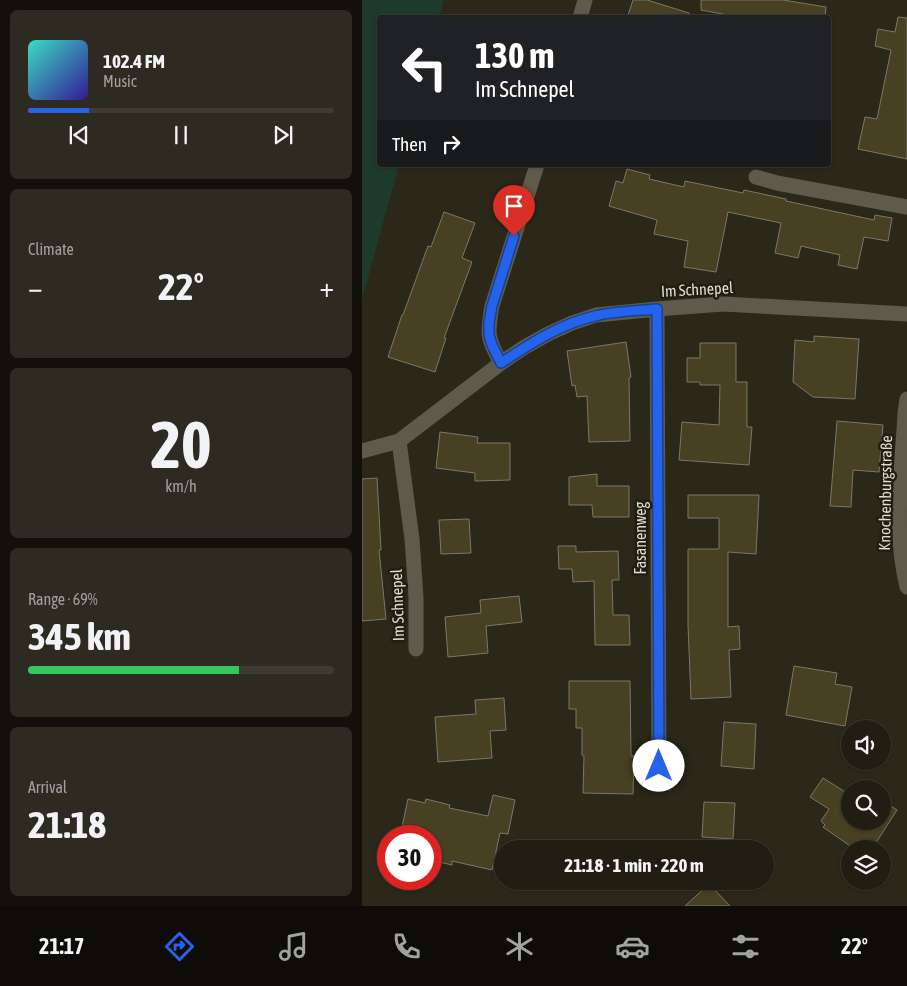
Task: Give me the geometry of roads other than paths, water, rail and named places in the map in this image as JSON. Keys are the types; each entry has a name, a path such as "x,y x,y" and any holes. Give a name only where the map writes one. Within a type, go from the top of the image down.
{"street":[{"path":"581,15 585,0"},
{"path":"501,363 489,335 489,323 492,306 535,167"},
{"path":"756,177 777,183 906,207"},
{"name":"Im Schnepel","path":"362,451 399,441 523,348 572,323 596,315 723,304 906,314"},
{"name":"Fasanenweg","path":"657,309 659,766"},
{"name":"Knochenburgstraße","path":"906,409 899,524 902,569 906,588"},
{"name":"Im Schnepel","path":"399,441 412,539 416,597 416,649"}]}
